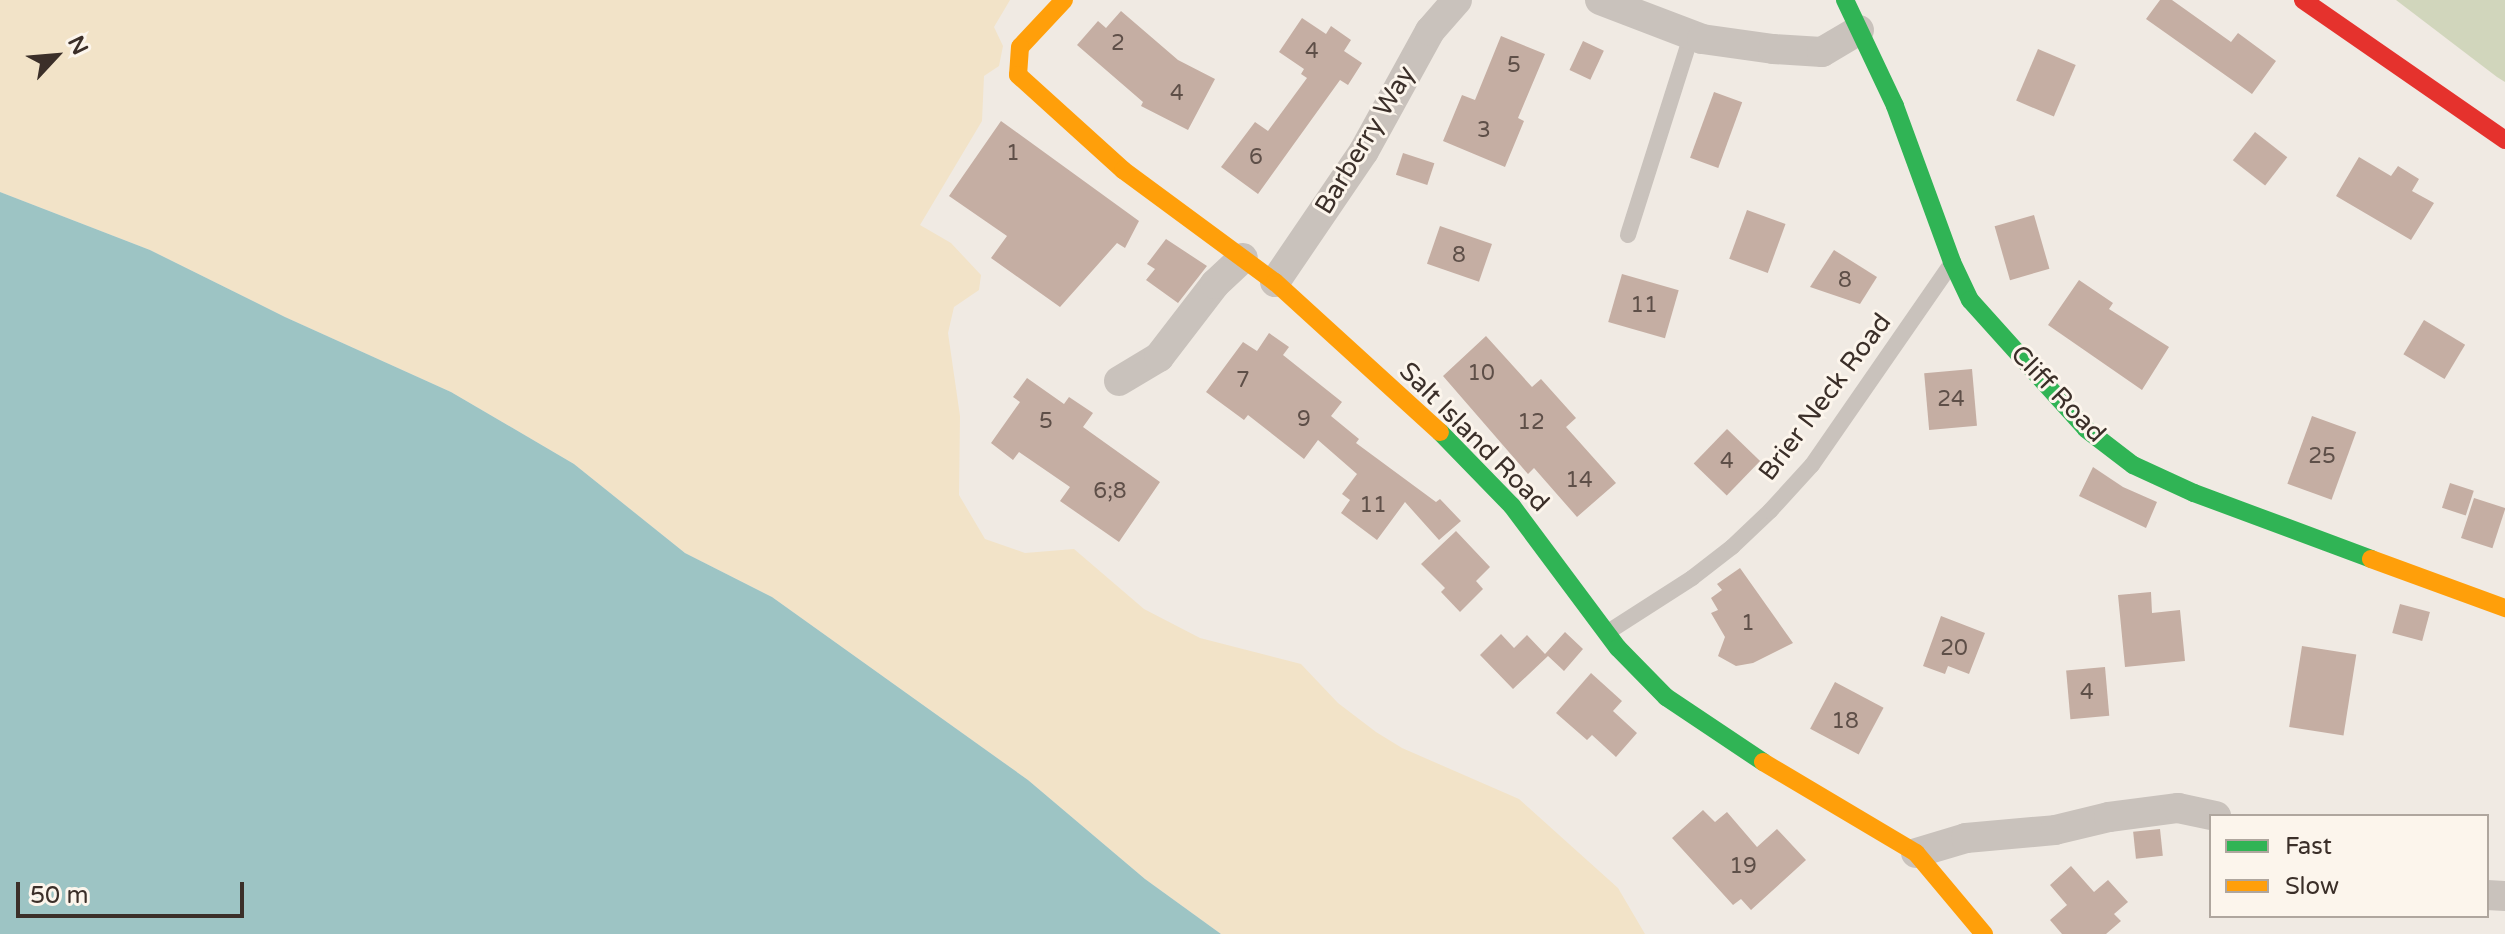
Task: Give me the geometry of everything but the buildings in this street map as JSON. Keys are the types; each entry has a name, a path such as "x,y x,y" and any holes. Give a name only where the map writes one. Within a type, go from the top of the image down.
{"street":[{"name":"Salt Island Road","path":"1064,0 1020,47 1018,75 1123,170 1275,282 1455,446 1512,506 1607,633 1666,697 1748,753 1916,853 1984,934"},
{"name":"Barberry Way","path":"1275,282 1364,151 1430,31 1457,0"},
{"path":"1600,0 1691,36 1773,49 1822,52 1859,30"},
{"name":"Cliff Road","path":"1845,0 1895,106 1952,262 1970,300 2086,429 2133,465 2194,493 2505,608"},
{"path":"2303,0 2505,140"},
{"path":"1119,381 1159,357 1215,284 1243,258"},
{"path":"1916,853 1966,838 2055,830 2109,817 2178,808 2209,815"}],"lane":[{"path":"1628,235 1691,36"},
{"name":"Brier Neck Road","path":"1607,633 1692,578 1732,547 1770,511 1812,465 1952,262"}],"green space":[{"path":"2396,0 2505,0 2505,82 2497,77"}],"sand":[{"path":"0,0 1010,0 994,27 1003,46 999,66 984,76 982,121 920,225 951,243 981,275 979,290 954,307 948,333 960,416 959,495 985,539 1025,553 1074,549 1144,609 1200,638 1301,664 1338,703 1376,732 1402,748 1519,799 1618,888 1645,934 1221,934 1145,879 1028,780 772,597 685,553 574,464 451,392 285,317 150,250 0,192"}],"water":[{"path":"0,192 150,250 285,317 451,392 574,464 685,553 772,597 1028,780 1145,879 1221,934 0,934"}],"traffic: fast":[{"path":"1845,0 1895,106 1952,262 1970,300 2086,429 2133,465 2194,493 2371,559"},
{"path":"1440,432 1512,506 1618,648 1666,697 1763,762"}],"traffic: slow":[{"path":"1064,0 1020,47 1018,75 1123,170 1275,282 1440,432"},
{"path":"2371,559 2505,608"},
{"path":"1763,762 1916,853 1984,934"}],"traffic: jam":[{"path":"2303,0 2505,140"}]}
